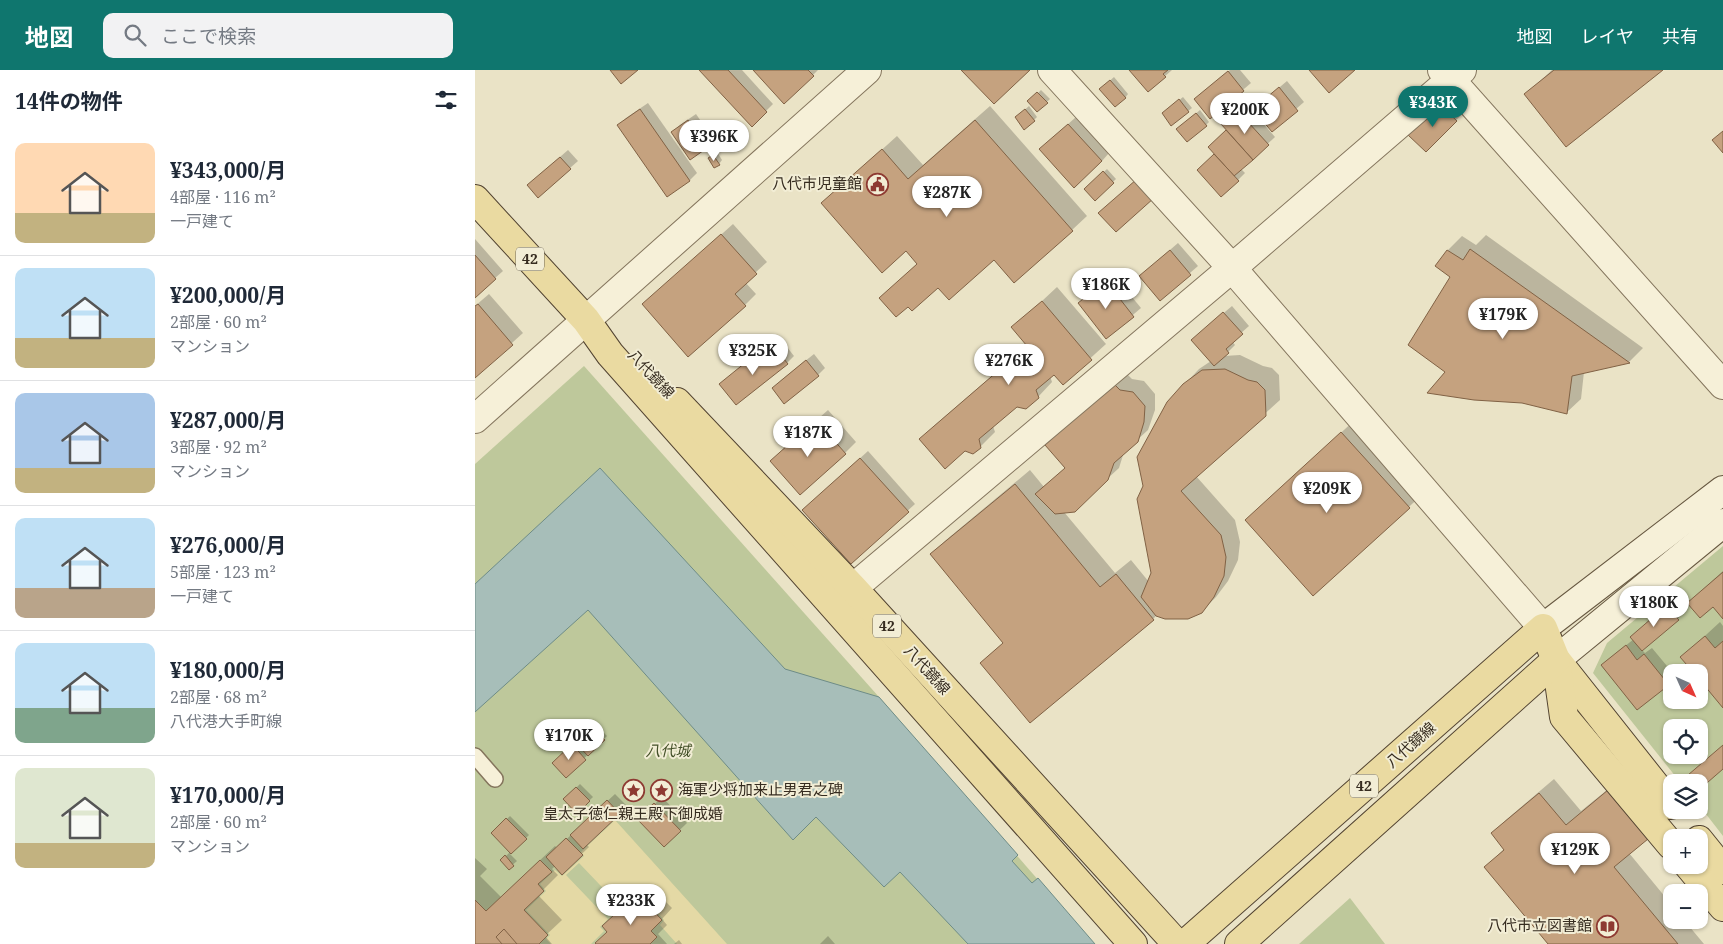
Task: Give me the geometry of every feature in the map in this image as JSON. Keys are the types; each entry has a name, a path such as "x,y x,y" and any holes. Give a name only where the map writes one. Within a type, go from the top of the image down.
{"main road":[{"name":"八代鏡線","path":"475,199 586,320 610,354 1133,944"},
{"name":"八代鏡線","path":"586,320 620,342 853,588 1177,944"},
{"name":"八代鏡線","path":"1185,944 1543,628"},
{"path":"1543,628 1556,660 1564,717 1663,835"},
{"path":"1556,660 1663,795"},
{"name":"42","path":"1239,944 1556,660"},
{"path":"1682,819 1691,829"},
{"path":"1708,851 1723,870"},
{"path":"1696,874 1723,907"}],"street":[{"path":"475,419 867,70"},
{"path":"1052,70 1232,268 1543,628 1723,490"},
{"path":"853,588 1232,268 1451,73 1723,385"},
{"path":"1556,660 1723,523"}],"lane":[{"path":"475,756 495,779"}],"green space":[{"name":"八代城","path":"584,366 879,697 1094,944 475,944 475,464"},
{"path":"1723,546 1723,836 1708,817 1708,774 1674,774 1666,764 1708,764 1708,719 1663,719 1663,761 1593,673 1607,643"},
{"path":"1350,898 1385,944 1299,944"}],"sand":[{"path":"615,820 727,944 677,944 660,925 664,920 645,900 636,908 628,900 621,907 579,863 566,875 608,919 600,927 604,931 591,944 551,944 546,939 550,935 526,910 546,891 540,884 555,870 562,876 584,856 581,852"}],"water":[{"path":"600,468 785,669 879,697 1018,855 1012,861 1032,883 1038,878 1095,944 968,944 900,872 884,887 816,817 793,840 588,610 475,712 475,584"}],"building":[{"path":"610,70 638,70 621,84"},
{"path":"699,70 728,70 767,112 752,127"},
{"path":"753,70 808,70 814,76 784,104"},
{"path":"961,70 1030,70 994,104"},
{"path":"1129,70 1168,70 1163,74 1166,77 1148,92"},
{"path":"1309,70 1355,70 1329,93"},
{"path":"1554,70 1663,70 1566,147 1524,94"},
{"path":"1228,71 1244,91 1210,119 1194,99"},
{"path":"1110,80 1126,98 1115,107 1099,89"},
{"path":"1279,87 1298,111 1272,132 1253,109"},
{"path":"1037,92 1048,103 1037,112 1027,101"},
{"path":"1179,99 1189,112 1171,126 1162,113"},
{"path":"1439,104 1457,121 1426,152 1408,135"},
{"path":"640,109 690,181 667,197 617,125"},
{"path":"1025,109 1035,121 1024,130 1015,117"},
{"path":"1237,110 1269,145 1253,160 1221,124"},
{"path":"1196,113 1207,126 1187,142 1176,129"},
{"path":"688,120 707,148 690,160 671,132"},
{"path":"975,120 1073,231 1014,283 994,260 949,300 938,288 912,311 908,307 896,317 879,298 917,264 906,251 882,273 821,203 882,149 908,179"},
{"path":"1068,124 1102,161 1074,188 1039,149"},
{"path":"1226,130 1253,160 1234,176 1208,147"},
{"path":"1723,131 1723,153 1712,140"},
{"path":"1214,154 1239,181 1221,197 1197,170"},
{"path":"713,155 720,165 714,168 708,158"},
{"path":"560,157 571,169 538,198 527,185"},
{"path":"1103,171 1114,183 1095,201 1084,189"},
{"path":"1137,179 1154,198 1116,232 1098,213"},
{"path":"721,234 757,274 735,294 746,306 688,357 642,304"},
{"path":"1470,249 1630,363 1572,376 1567,414 1522,403 1474,400 1427,393 1445,372 1408,345 1450,277 1435,266 1447,250 1463,260"},
{"path":"1170,250 1191,275 1160,301 1139,276"},
{"path":"475,255 496,279 475,298"},
{"path":"1106,281 1134,317 1106,339 1078,303"},
{"path":"1042,301 1092,360 1063,385 1054,375 1036,390 1039,398 1026,409 1017,407 979,439 981,448 973,454 965,451 945,469 919,439 1027,346 1011,327"},
{"path":"478,304 513,345 475,378 475,306"},
{"path":"1223,312 1243,334 1226,349 1229,353 1214,366 1191,340"},
{"path":"775,348 788,364 736,405 719,384 756,354 760,360"},
{"path":"806,360 819,376 784,404 772,388"},
{"path":"1225,369 1248,380 1257,382 1265,390 1266,416 1181,491 1221,535 1226,557 1224,576 1214,597 1202,613 1188,619 1165,619 1156,616 1141,597 1151,573 1137,499 1143,486 1137,457 1167,402 1183,384 1202,370"},
{"path":"1113,383 1120,390 1133,392 1145,406 1144,422 1138,442 1114,463 1108,480 1075,512 1055,514 1035,494 1065,468 1045,445"},
{"path":"816,420 846,454 800,495 770,461"},
{"path":"1341,432 1410,508 1313,596 1245,520"},
{"path":"860,458 909,512 851,564 802,510"},
{"path":"1015,484 1100,587 1116,574 1154,620 1030,723 980,663 1003,643 930,554"},
{"path":"1723,572 1723,619 1713,607 1700,618 1687,603"},
{"path":"1666,606 1679,620 1642,651 1630,637"},
{"path":"1705,636 1715,648 1723,641 1723,708 1708,690 1708,664 1686,664 1680,657"},
{"path":"1626,645 1637,660 1644,654 1663,678 1663,690 1637,710 1601,665"},
{"path":"591,726 605,740 588,756 575,742"},
{"path":"572,744 586,760 566,778 552,763"},
{"path":"1723,745 1723,769 1708,782 1708,774 1689,774 1701,764 1708,764 1708,758"},
{"path":"576,787 590,801 577,814 563,799"},
{"path":"1608,790 1648,839 1614,867 1663,926 1663,929 1666,929 1678,944 1548,944 1484,867 1504,850 1491,833 1539,793 1566,825"},
{"path":"607,800 620,814 583,849 570,835"},
{"path":"654,803 681,831 664,847 637,819"},
{"path":"506,818 527,839 511,854 491,833"},
{"path":"566,838 583,855 562,875 546,857"},
{"path":"505,855 514,866 509,870 500,860"},
{"path":"540,860 552,872 538,884 544,891 524,910 548,935 539,944 475,944 475,900 486,911"},
{"path":"628,902 635,910 645,902 662,920 651,931 657,937 650,944 596,944 607,932 602,926"},
{"path":"504,929 517,944 502,944 496,937"}],"place":[{"name":"八代市児童館","path":"878,184"},
{"name":"海軍少将加来止男君之碑","path":"662,790"},
{"name":"皇太子徳仁親王殿下御成婚","path":"633,791"},
{"name":"八代市立図書館","path":"1608,926"}]}
